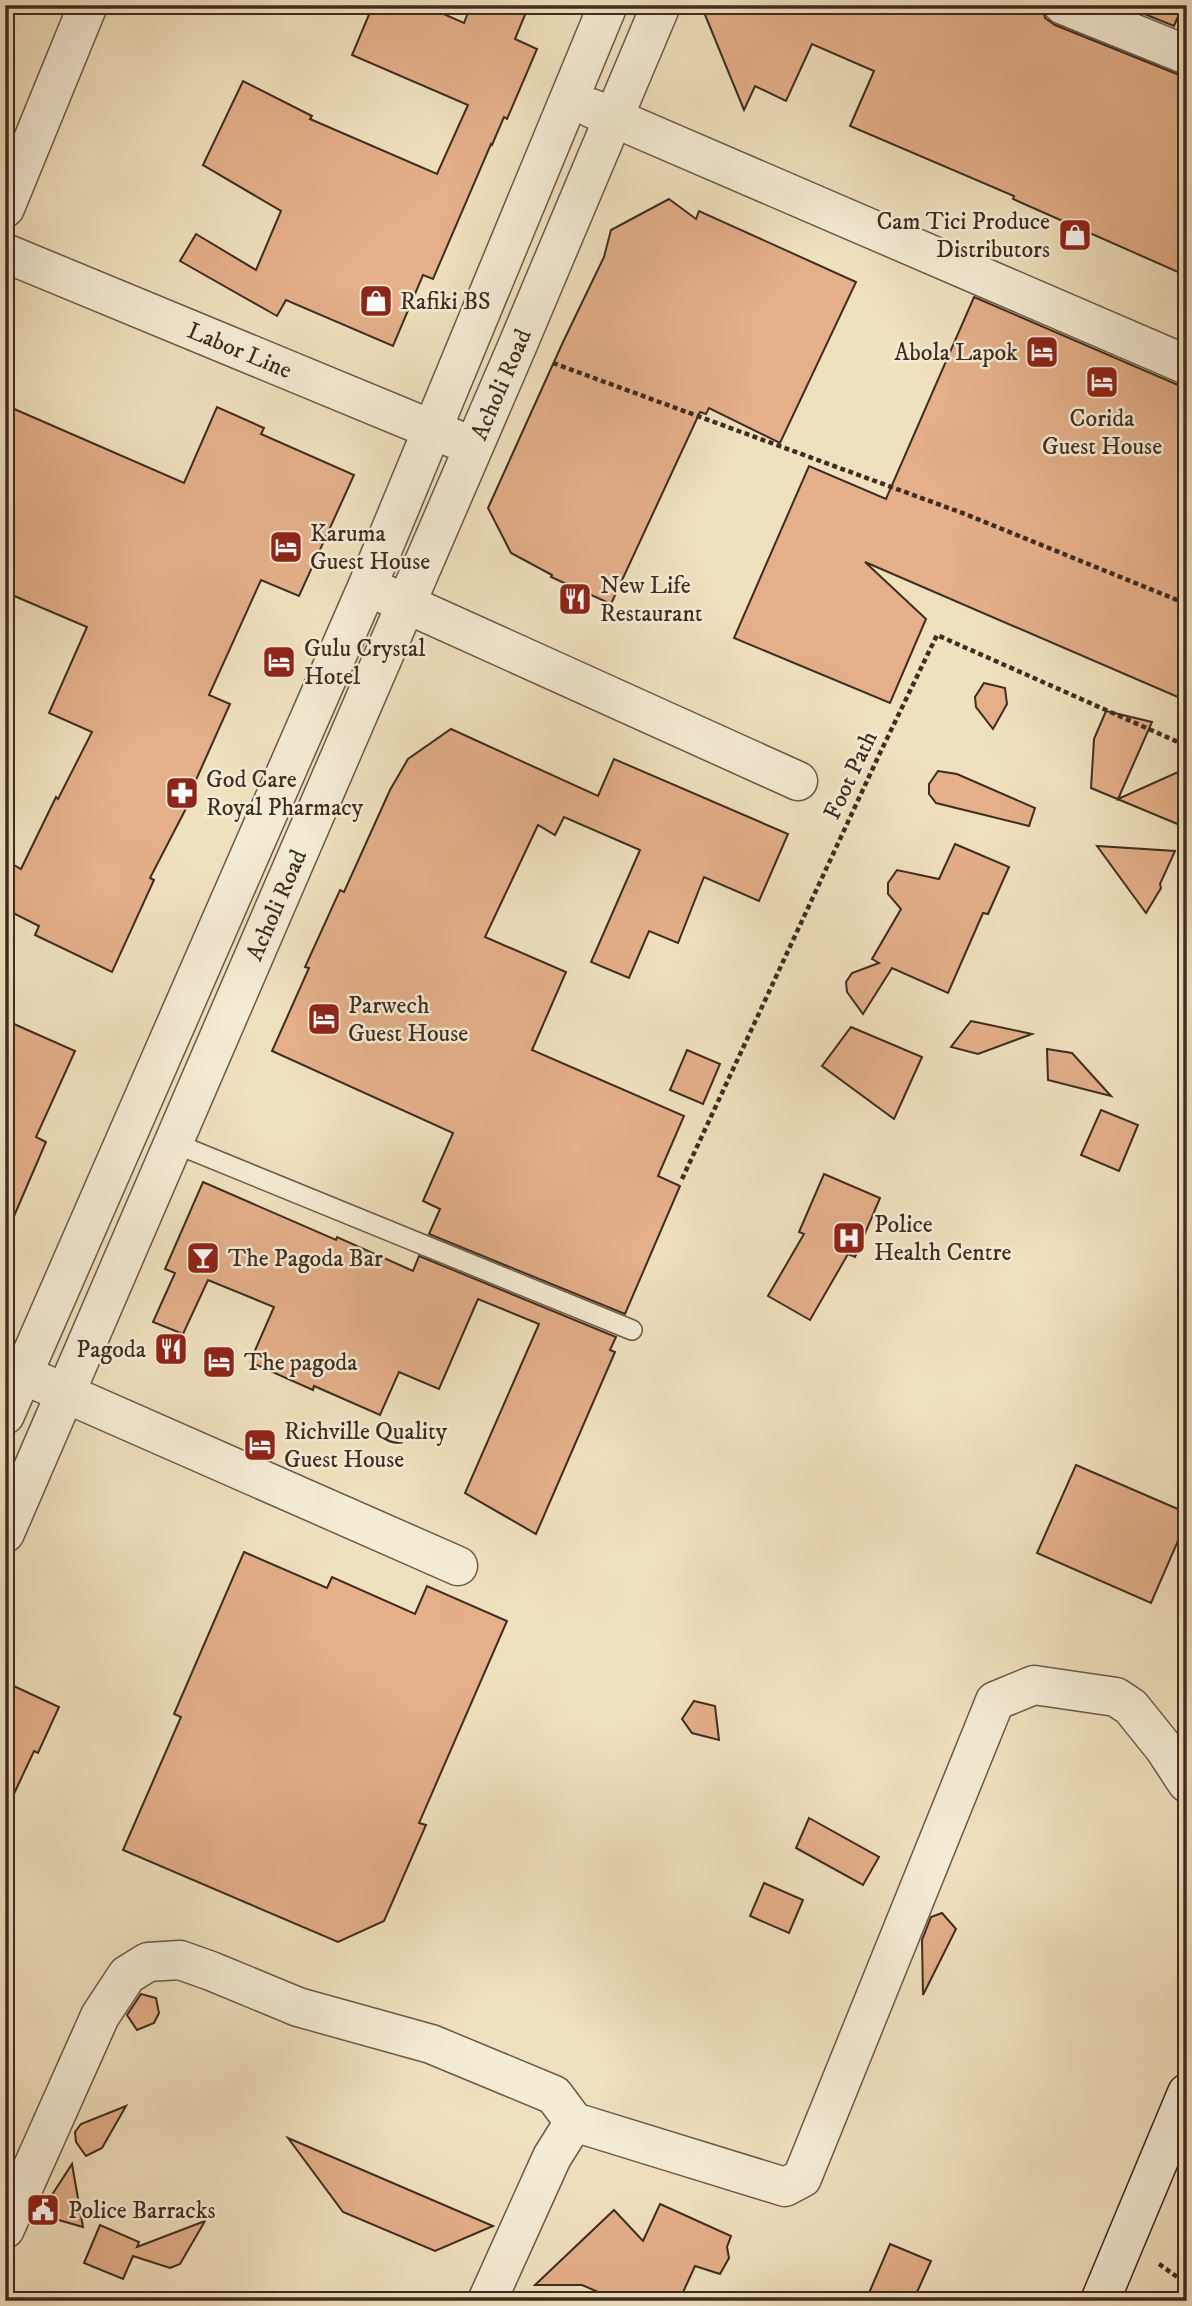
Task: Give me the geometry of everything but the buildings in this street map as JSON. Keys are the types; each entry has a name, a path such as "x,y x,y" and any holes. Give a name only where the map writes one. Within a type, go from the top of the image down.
{"street":[{"path":"5,208 88,5"},
{"name":"Acholi Road","path":"5,1415 367,587 430,429 608,5"},
{"name":"Acholi Road","path":"5,1533 516,349 661,5"},
{"path":"1063,5 1187,55"},
{"path":"570,99 1187,365"},
{"name":"Labor Line","path":"5,253 473,446"},
{"path":"367,587 406,602 798,781"},
{"path":"24,1375 457,1566"},
{"path":"5,2229 100,2017 127,1975 148,1962 180,1960 211,1970 298,2007 430,2044 554,2095 574,2122 785,2187 802,2178 995,1701 1034,1685 1116,1698 1131,1707 1164,1748 1187,1783"},
{"path":"1100,2301 1187,2093"},
{"path":"487,2301 552,2157 574,2122"}],"lane":[{"path":"174,1143 632,1330"}],"path":[{"path":"516,349 965,514 1187,604"},
{"name":"Foot Path","path":"682,1179 937,635 1187,746"}],"place":[{"name":"Cam Tici Produce Distributors","path":"1075,235"},
{"name":"Rafiki BS","path":"376,301"},
{"name":"Abola Lapok","path":"1042,352"},
{"name":"Corida Guest House","path":"1102,382"},
{"name":"Karuma Guest House","path":"286,547"},
{"name":"New Life Restaurant","path":"575,599"},
{"name":"Gulu Crystal Hotel","path":"279,662"},
{"name":"God Care Royal Pharmacy","path":"182,793"},
{"name":"Parwech Guest House","path":"324,1019"},
{"name":"Police Health Centre","path":"849,1238"},
{"name":"The Pagoda Bar","path":"203,1258"},
{"name":"Pagoda","path":"171,1349"},
{"name":"The pagoda","path":"219,1362"},
{"name":"Richville Quality Guest House","path":"260,1445"},
{"name":"Police Barracks","path":"43,2210"}]}
